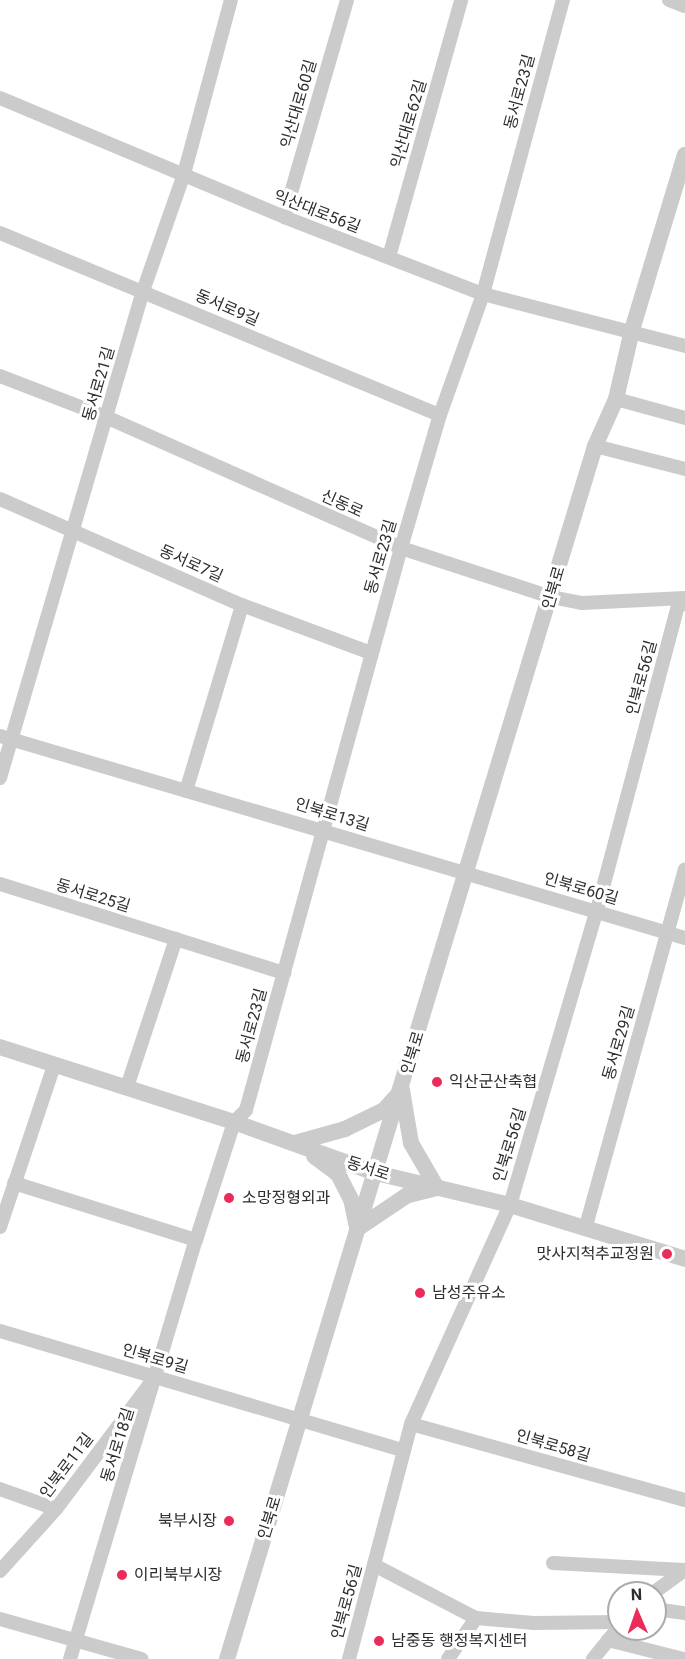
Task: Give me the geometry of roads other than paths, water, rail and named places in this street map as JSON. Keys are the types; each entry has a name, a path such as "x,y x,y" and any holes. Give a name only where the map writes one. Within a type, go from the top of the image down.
{"street":[{"name":"동서로21길","path":"0,778 6,738 73,530 143,291 184,174 231,0"},
{"name":"익산대로60길","path":"284,217 346,0"},
{"name":"익산대로62길","path":"389,257 461,0"},
{"name":"동서로23길","path":"234,1122 246,1110 371,653 440,415 483,294 563,0"},
{"path":"669,0 685,6"},
{"name":"익산대로56길","path":"0,98 284,217 483,294 632,330"},
{"name":"인북로","path":"227,1659 357,1229 402,1090 595,446 616,399 632,330 685,155"},
{"name":"동서로9길","path":"0,233 440,415"},
{"path":"632,330 685,346"},
{"name":"신동로","path":"0,376 106,417 401,548 551,597 582,603 683,601"},
{"path":"616,399 685,418"},
{"path":"595,446 685,469"},
{"name":"동서로7길","path":"0,499 242,605 371,653"},
{"name":"인북로56길","path":"349,1659 411,1424 510,1205 597,910 683,601"},
{"path":"186,791 242,605"},
{"name":"인북로13길","path":"6,738 323,829 467,875"},
{"name":"동서로29길","path":"586,1226 685,869"},
{"name":"인북로60길","path":"467,875 597,910 685,939"},
{"name":"동서로25길","path":"0,884 284,973"},
{"path":"127,1088 176,939"},
{"name":"동서로","path":"0,1047 234,1122 376,1173 586,1226 685,1259"},
{"path":"0,1227 54,1066"},
{"path":"294,1143 345,1129 384,1110 402,1090"},
{"path":"294,1143 338,1174 351,1199 357,1229 406,1196 437,1188 411,1143 402,1090"},
{"name":"동서로18길","path":"70,1659 196,1240 234,1122"},
{"path":"14,1183 196,1240"},
{"name":"인북로9길","path":"0,1331 301,1417"},
{"name":"인북로11길","path":"0,1571 56,1509 156,1376"},
{"path":"301,1417 404,1451"},
{"name":"인북로58길","path":"411,1424 685,1500"},
{"path":"0,1489 56,1509"},
{"path":"553,1563 685,1570"},
{"path":"374,1564 476,1618 534,1623 607,1622"},
{"path":"667,1583 685,1570"},
{"path":"667,1611 685,1613"},
{"path":"448,1659 476,1618"},
{"path":"0,1619 75,1643 141,1659"},
{"path":"593,1659 607,1641"},
{"path":"612,1641 683,1659"}],"place":[{"name":"익산군산축협","path":"437,1082"},
{"name":"소망정형외과","path":"229,1198"},
{"name":"맛사지척추교정원","path":"667,1254"},
{"name":"남성주유소","path":"420,1293"},
{"name":"북부시장","path":"229,1521"},
{"name":"이리북부시장","path":"122,1575"},
{"name":"남중동 행정복지센터","path":"379,1641"}]}
